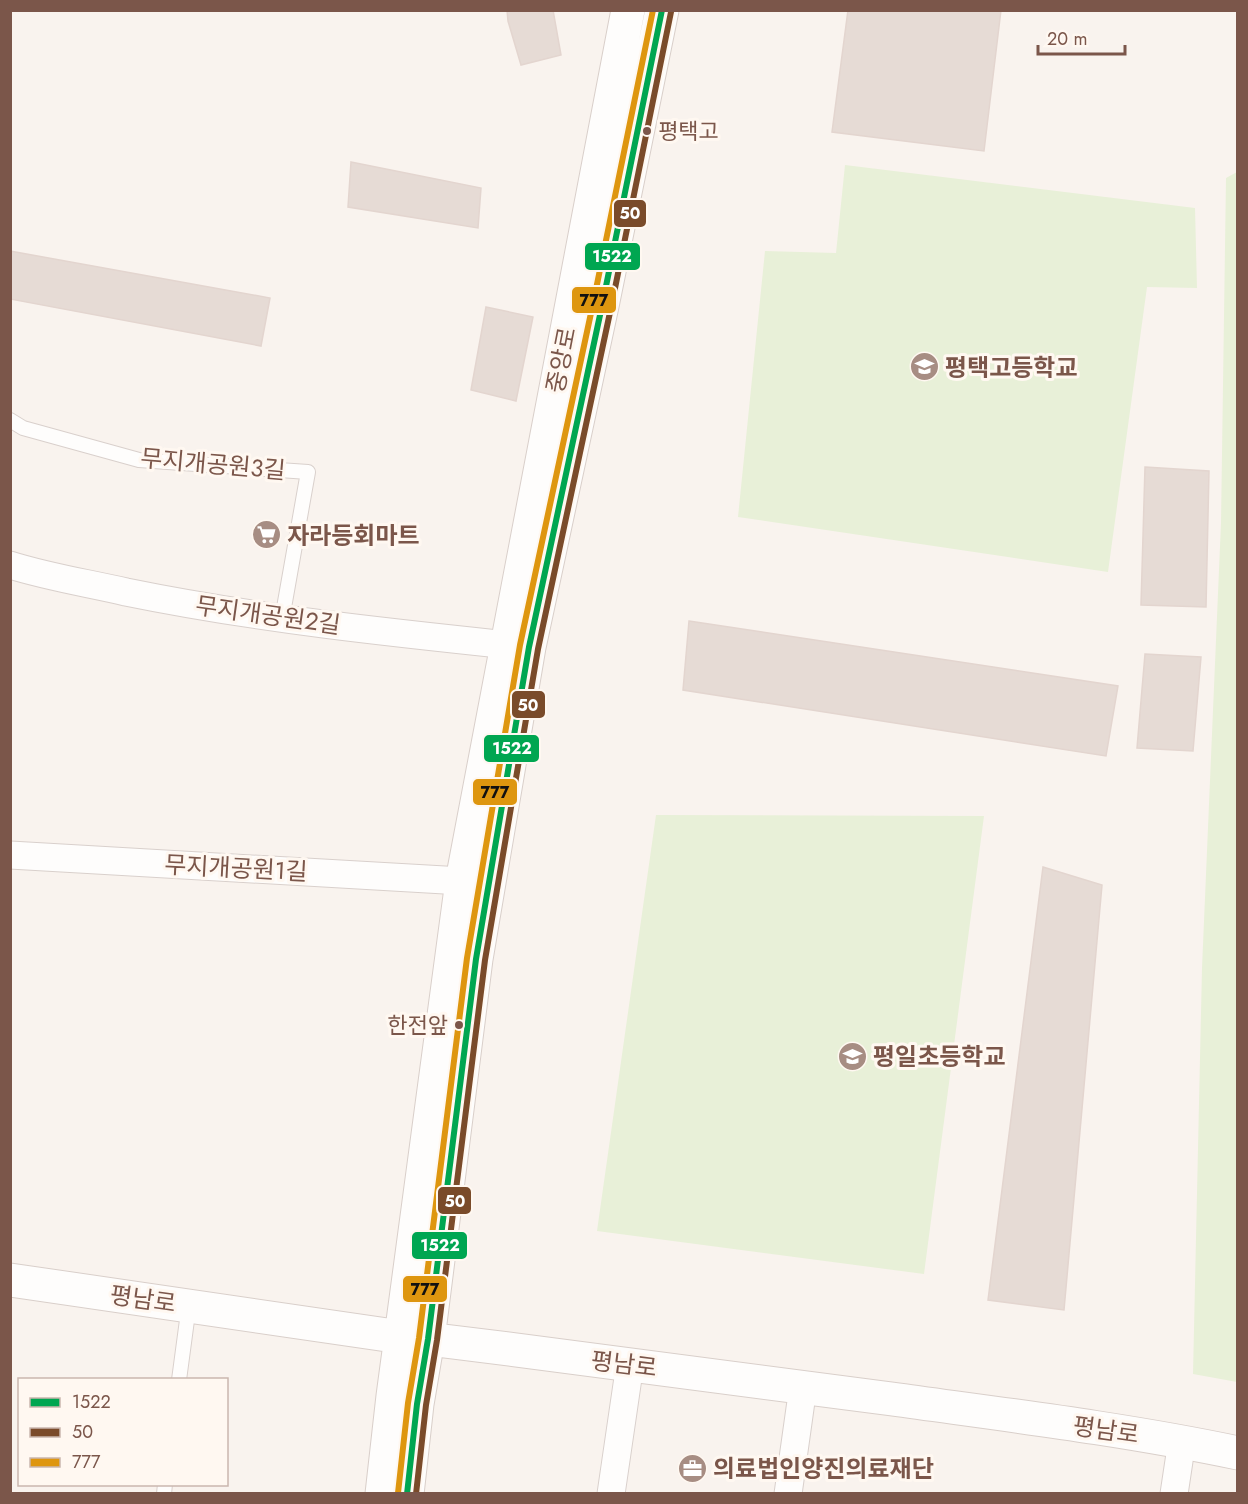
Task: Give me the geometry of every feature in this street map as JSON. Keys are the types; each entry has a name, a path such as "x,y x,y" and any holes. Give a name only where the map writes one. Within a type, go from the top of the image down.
{"main road":[{"name":"중앙로","path":"382,1494 415,1338 476,960 518,646 628,10"},
{"name":"중앙로","path":"407,1494 417,1404 415,1338 462,882 603,301 662,10"},
{"name":"평남로","path":"10,1280 415,1338 630,1364 978,1411 1182,1441 1238,1453"}],"street":[{"name":"무지개공원2길","path":"10,565 36,573 170,601 282,619 518,646"},
{"name":"무지개공원1길","path":"10,855 462,882"},
{"path":"611,1494 630,1364"},
{"path":"788,1494 803,1388"},
{"path":"1174,1494 1182,1441"}],"lane":[{"name":"무지개공원3길","path":"10,420 24,428 139,460 308,472 282,619"},
{"path":"179,1378 189,1305"}],"green space":[{"path":"845,165 1195,208 1197,288 1147,287 1108,572 738,517 765,251 836,253"},
{"path":"1237,172 1237,1382 1193,1374 1202,968 1221,523 1226,178"},
{"path":"656,815 984,816 924,1274 597,1231"}],"building":[{"path":"507,10 553,10 561,55 521,65"},
{"path":"848,10 1001,10 984,151 832,132"},
{"path":"351,162 481,188 478,228 348,207"},
{"path":"10,251 270,298 261,346 10,299"},
{"path":"486,307 533,317 516,401 471,390"},
{"path":"1145,467 1209,471 1206,607 1141,605"},
{"path":"689,621 1118,686 1106,756 683,690"},
{"path":"1145,654 1201,657 1193,751 1137,748"},
{"path":"1043,867 1102,885 1064,1310 988,1300"}],"transit line":[{"name":"777","path":"398,1493 467,958 520,645 653,10"},
{"name":"1522","path":"407,1494 476,959 529,647 662,10"},
{"name":"50","path":"416,1494 485,960 538,649 671,12"}],"place":[{"name":"평택고","path":"647,131"},
{"name":"평택고등학교","path":"924,367"},
{"name":"자라등회마트","path":"266,535"},
{"name":"한전앞","path":"459,1025"},
{"name":"평일초등학교","path":"852,1056"},
{"name":"의료법인양진의료재단","path":"692,1468"}]}
